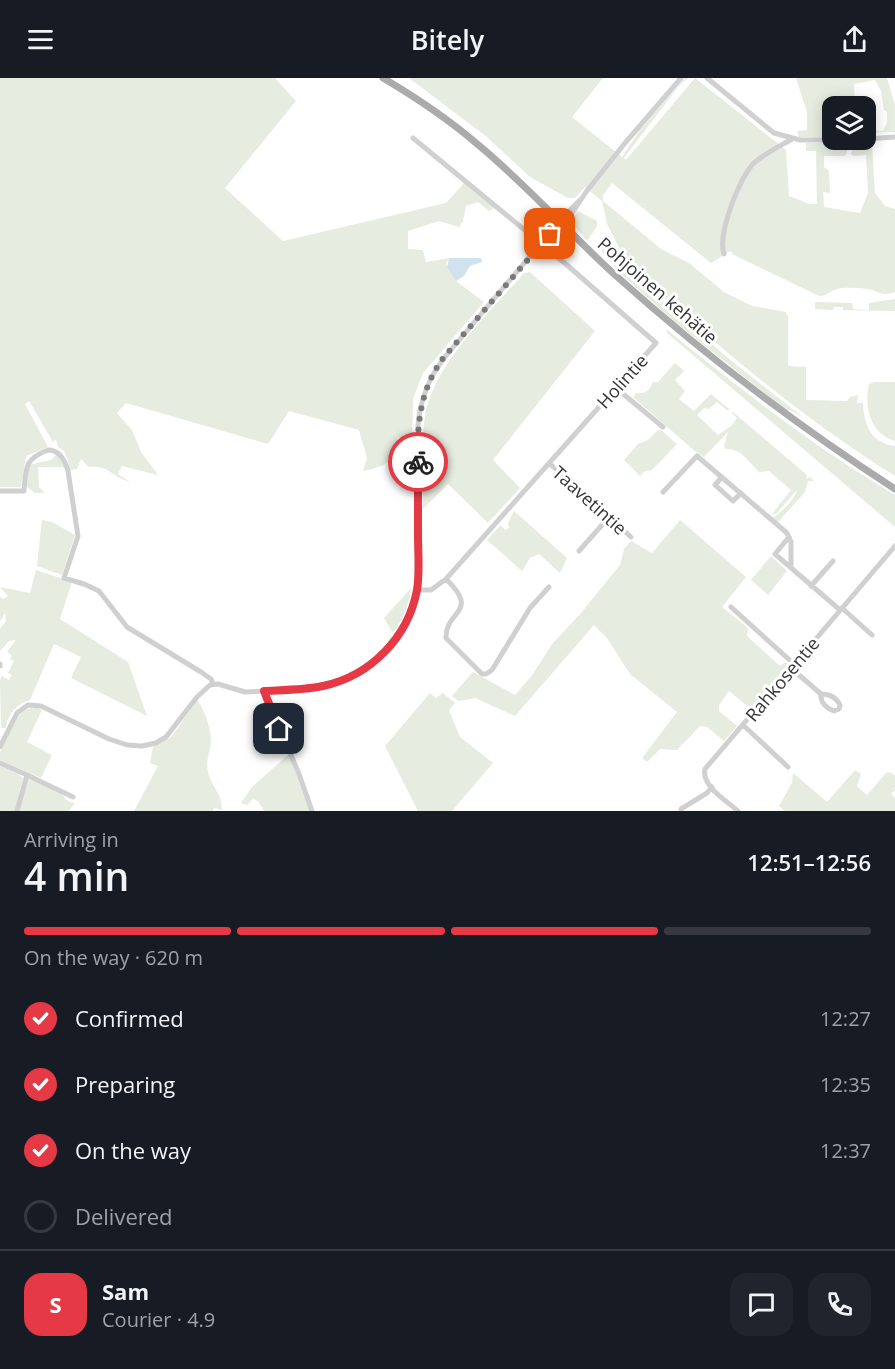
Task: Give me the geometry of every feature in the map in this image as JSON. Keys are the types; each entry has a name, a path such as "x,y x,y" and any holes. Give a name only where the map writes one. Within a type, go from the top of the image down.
{"main road":[{"name":"Pohjoinen kehätie","path":"383,78 439,114 476,143 630,288 712,357 813,434 895,489"}],"street":[{"path":"0,747 19,710 33,704 116,742 133,746 148,746 166,737 197,696 213,684 238,692 322,687 341,681 365,669 378,658 396,638 407,618 417,590 418,426 425,392 433,374 444,357 550,234 551,229 560,223 581,199 681,78"},
{"path":"707,78 768,129 792,139 822,140"},
{"path":"876,138 895,137"},
{"name":"Holintie","path":"413,138 656,343 446,579 432,590 417,590"},
{"path":"724,254 722,243 726,225 748,170 754,162 792,139"},
{"path":"616,388 663,427"},
{"path":"0,491 24,491 26,469 30,460 48,450 58,453 68,471 78,536 64,578 99,591 127,627 201,672 211,679 213,684"},
{"path":"663,492 697,456 789,537 791,568"},
{"name":"Taavetintie","path":"549,463 631,537"},
{"path":"722,477 715,486 717,489 734,501 741,493"},
{"path":"579,551 609,517"},
{"path":"789,537 775,554 872,635"},
{"name":"Rahkosentie","path":"712,788 705,778 705,769 895,546"},
{"path":"811,586 833,561"},
{"path":"446,579 458,592 462,601 460,609 447,629 446,638 482,674 492,670 530,608 549,587"},
{"path":"731,607 821,694"},
{"path":"264,691 312,811"},
{"path":"743,725 788,767"},
{"path":"0,729 6,734"},
{"path":"0,764 73,797"},
{"path":"17,811 27,775"},
{"path":"681,809 712,788 738,811"}],"shaded area":[{"path":"0,78 275,78 296,101 225,188 283,241 446,203 464,183 494,208 489,211 478,202 466,206 463,221 459,227 439,221 408,231 408,249 423,250 426,262 449,258 446,264 456,281 484,302 423,373 413,399 412,449 398,436 388,461 379,467 363,471 367,458 359,430 289,411 268,444 126,403 117,413 132,430 141,452 158,475 122,466 118,474 130,482 102,468 89,467 81,459 77,469 70,470 64,451 58,447 56,439 53,442 29,401 25,404 48,447 26,456 21,487 0,487"},
{"path":"409,78 603,78 572,117 622,157 640,130 685,78 688,78 678,87 624,158 626,160 695,78 786,150 789,196 809,204 817,204 816,151 806,151 806,143 822,143 822,150 847,150 845,156 824,156 824,167 829,171 830,193 823,192 824,207 860,213 868,193 866,155 853,156 851,154 853,150 872,150 875,193 885,206 895,209 895,292 882,294 867,289 848,288 837,289 819,296 730,251 711,263 612,183 603,195 603,201 661,249 689,263 724,292 752,306 786,312 788,315 788,366 806,367 806,400 847,401 850,397 858,395 857,403 863,403 865,419 870,432 880,441 895,446 895,476 826,430 760,380 634,271 626,261 607,224 602,201 585,187 575,198 568,198 530,177 487,137"},
{"path":"796,78 887,78 895,105 895,132 876,133 876,131 883,131 887,122 887,112 884,110 881,91 875,80 854,84 855,96 822,96 822,138 799,137 797,131 807,130 807,112"},
{"path":"578,211 597,221 597,226 587,241 572,223"},
{"path":"609,235 626,268 639,281 728,358 804,418 790,410 787,411 675,322 621,274 602,252 604,238"},
{"path":"530,272 595,331 493,460 520,488 488,523 448,484 423,509 422,462 425,416 439,377 480,321 524,273"},
{"path":"895,299 895,311 843,310 843,307 834,307 833,310 815,309 815,302 852,303 853,309 869,310 869,303"},
{"path":"666,329 806,437 895,495 895,527 667,333"},
{"path":"675,363 684,371 675,380 685,391 679,399 694,411 711,394 729,409 728,411 717,402 709,409 704,408 697,415 718,435 731,426 737,418 733,412 807,475 806,479 810,477 814,481 808,481 805,492 778,522 773,518 790,502 797,490 776,514 772,514 791,490 769,471 759,472 740,453 726,449 724,446 728,432 704,457 633,397 636,393 647,391 653,382 658,382"},
{"path":"895,382 895,441 886,437 874,426 868,410 869,384"},
{"path":"658,430 677,444 652,470 645,471 640,476 624,460 638,444 648,440"},
{"path":"57,454 65,467 38,467 39,487 45,493 35,493 27,487 28,465 51,460"},
{"path":"514,511 567,558 560,573 539,554 530,558 522,571 487,540 501,525 505,530 509,528 508,523"},
{"path":"42,520 52,522 75,535 62,575 37,566"},
{"path":"680,520 746,577 722,607 748,628 747,636 780,666 786,662 789,665 751,709 729,691 719,705 719,711 737,726 724,741 707,727 700,726 677,750 660,749 647,762 642,758 677,712 630,674 607,638 594,625 515,716 475,698 459,701 452,696 473,672 515,695 533,674 552,644 620,565 624,549 631,541 652,553"},
{"path":"771,556 787,571 768,595 751,580"},
{"path":"36,570 72,582 60,619 128,662 147,716 71,678 81,657 54,644 30,700 17,707 8,719 6,728 1,728 0,680 2,676 9,680 12,675 8,673 14,661 10,659 12,656 7,652 16,640 9,641 0,651 0,629 6,621 5,613 0,621 0,597 3,599 8,596 0,587 30,593"},
{"path":"411,588 403,616 395,631 392,632 384,618"},
{"path":"430,693 436,698 443,693 455,703 449,710 460,737 493,763 452,811 418,811 385,746"},
{"path":"197,700 205,713 210,730 211,744 207,768 220,799 222,810 214,808 213,811 134,811 158,766 150,763 153,747 171,737"},
{"path":"36,707 42,710 27,742 52,755 41,778 0,760 0,753 17,718 28,709"},
{"path":"289,754 310,811 264,811 258,801 253,799 247,805 241,803 252,787"},
{"path":"0,766 23,778 15,811 0,811"},
{"path":"855,770 861,774 857,786 867,795 886,773 890,772 895,776 895,790 891,794 895,798 895,811 785,811 779,806 792,783 793,773 827,802"},
{"path":"28,780 49,786 69,802 75,803 69,811 19,811"}],"water":[{"path":"449,258 481,258 482,262 470,266 464,276 456,281 447,267"}],"way so far":[{"path":"418,462 420,409 428,382 444,357 550,234"}],"route":[{"path":"279,729 264,691 315,688 349,678 365,669 389,648 403,627 417,590 418,462"}]}
